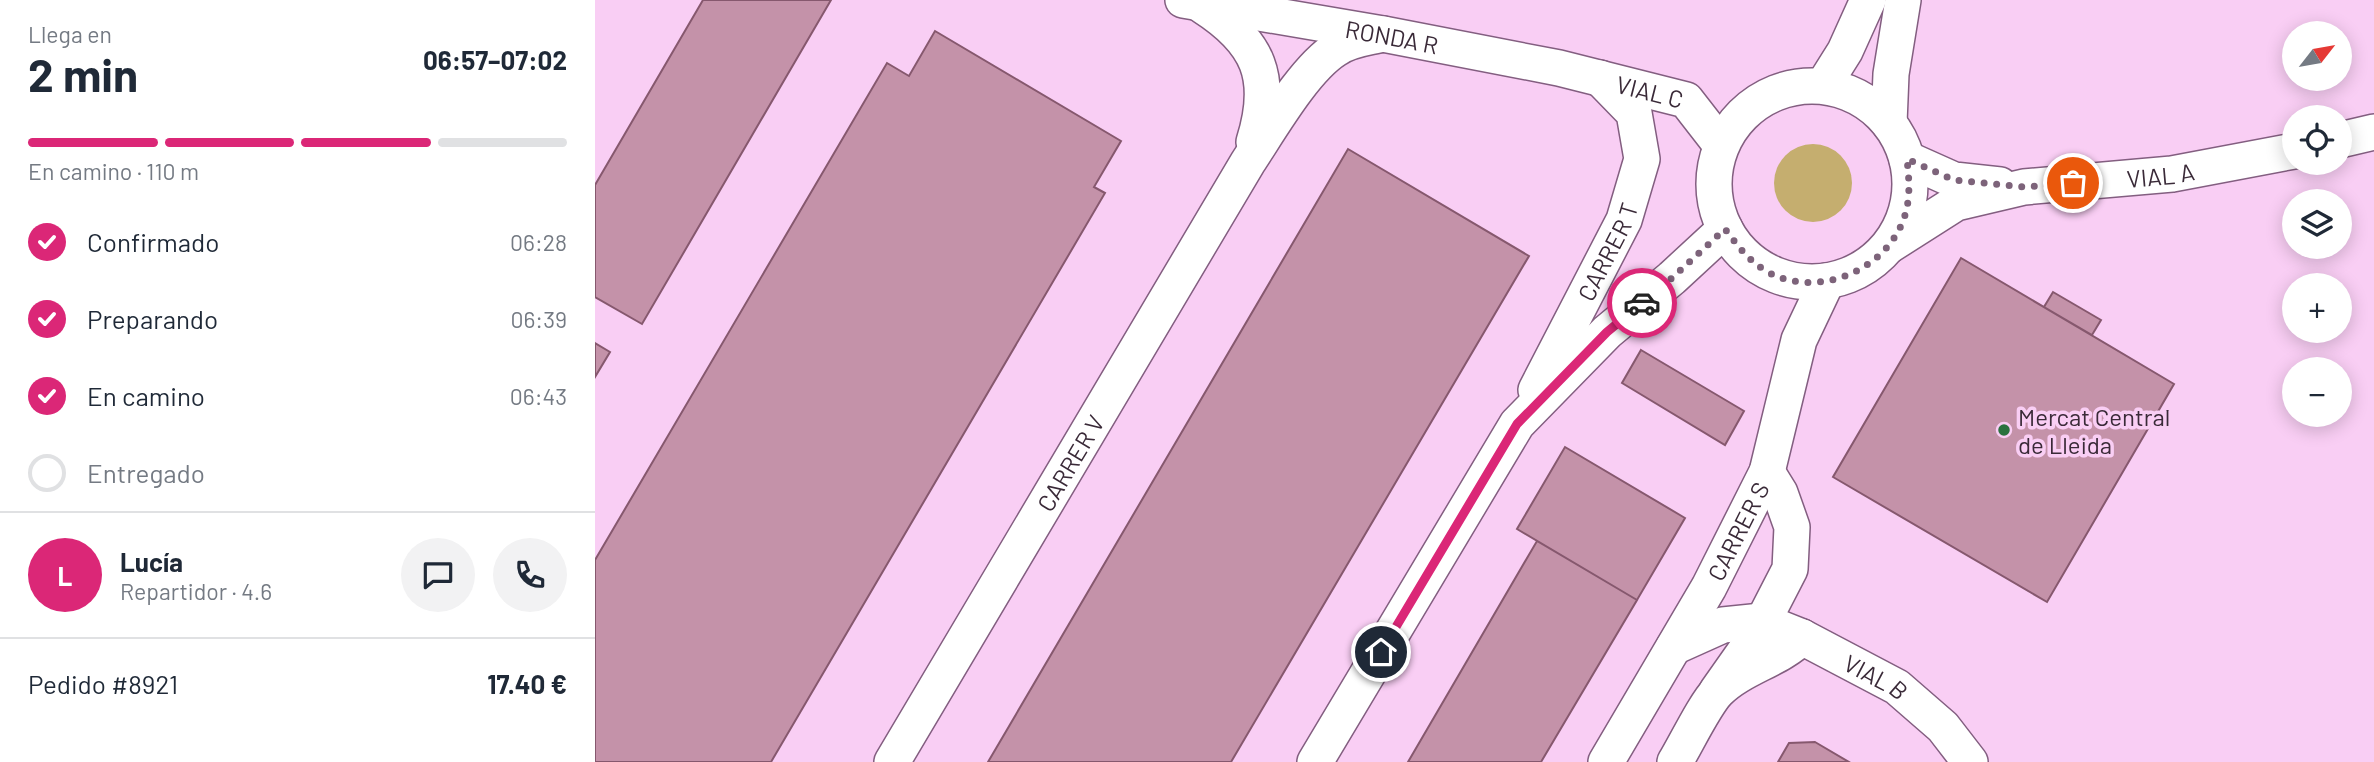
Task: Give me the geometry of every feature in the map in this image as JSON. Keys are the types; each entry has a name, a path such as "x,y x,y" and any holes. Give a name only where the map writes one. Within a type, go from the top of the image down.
{"lane":[{"path":"1823,86 1845,51 1868,0"},
{"path":"1889,124 1891,74 1903,0"},
{"name":"RONDA R","path":"1192,2 1383,34 1600,78"},
{"name":"CARRER V","path":"1192,2 1228,22 1260,68 1261,117 1248,162"},
{"name":"CARRER V","path":"892,762 1248,162 1300,85 1332,52 1353,40 1383,34"},
{"name":"VIAL C","path":"1600,78 1686,100 1721,145"},
{"name":"CARRER T","path":"1315,762 1517,424 1624,220 1642,159 1634,113 1600,78"},
{"path":"1823,86 1848,93 1871,105 1889,124 1907,159 1910,189 1904,218 1890,245 1872,262 1851,274 1828,281 1797,281 1768,272 1743,254 1725,229 1716,202 1714,173 1721,145 1738,119 1762,99 1792,88 1823,86"},
{"path":"2352,137 2374,132"},
{"name":"VIAL A","path":"1890,245 1956,203 2024,187 2172,174 2282,153"},
{"name":"VIAL A","path":"1907,159 1954,180 2024,187"},
{"name":"CARRER T","path":"1517,424 1607,332 1725,229"},
{"name":"CARRER S","path":"1606,762 1709,587 1767,472 1799,340 1828,281"},
{"path":"1675,762 1717,691 1755,637 1790,569 1792,527 1780,493 1767,472"},
{"name":"VIAL B","path":"1674,647 1723,625 1762,621 1802,637 1897,687 1943,727 1970,762"},
{"path":"1717,691 1748,669 1794,645 1802,637"}],"shaded area":[{"path":"1813,144 1828,147 1841,155 1849,168 1852,183 1849,198 1841,211 1828,219 1813,222 1798,219 1785,211 1777,198 1774,183 1777,168 1785,155 1798,147"}],"building":[{"path":"703,0 831,0 642,324 595,297 595,185"},
{"path":"935,31 1121,141 1094,187 1105,193 771,762 595,762 595,560 887,63 909,76"},
{"path":"1348,149 1529,256 1231,762 988,762"},
{"name":"Mercat Central de Lleida","path":"1961,258 2174,384 2047,602 1833,477"},
{"path":"2053,292 2101,320 2092,335 2044,307"},
{"path":"595,343 610,352 595,377"},
{"path":"1641,350 1744,411 1725,445 1622,383"},
{"path":"1565,447 1685,518 1637,600 1517,529"},
{"path":"1537,541 1637,600 1541,762 1408,762"},
{"path":"1815,742 1849,762 1778,762 1789,743"}],"way so far":[{"path":"1642,303 1725,229 1743,254 1768,272 1797,281 1828,281 1851,274 1872,262 1890,245 1904,218 1910,189 1907,159 1954,180 2024,187 2073,183"}],"place":[{"name":"Mercat Central de Lleida","path":"2004,430"}],"route":[{"path":"1381,652 1517,424 1607,332 1642,303"}]}
